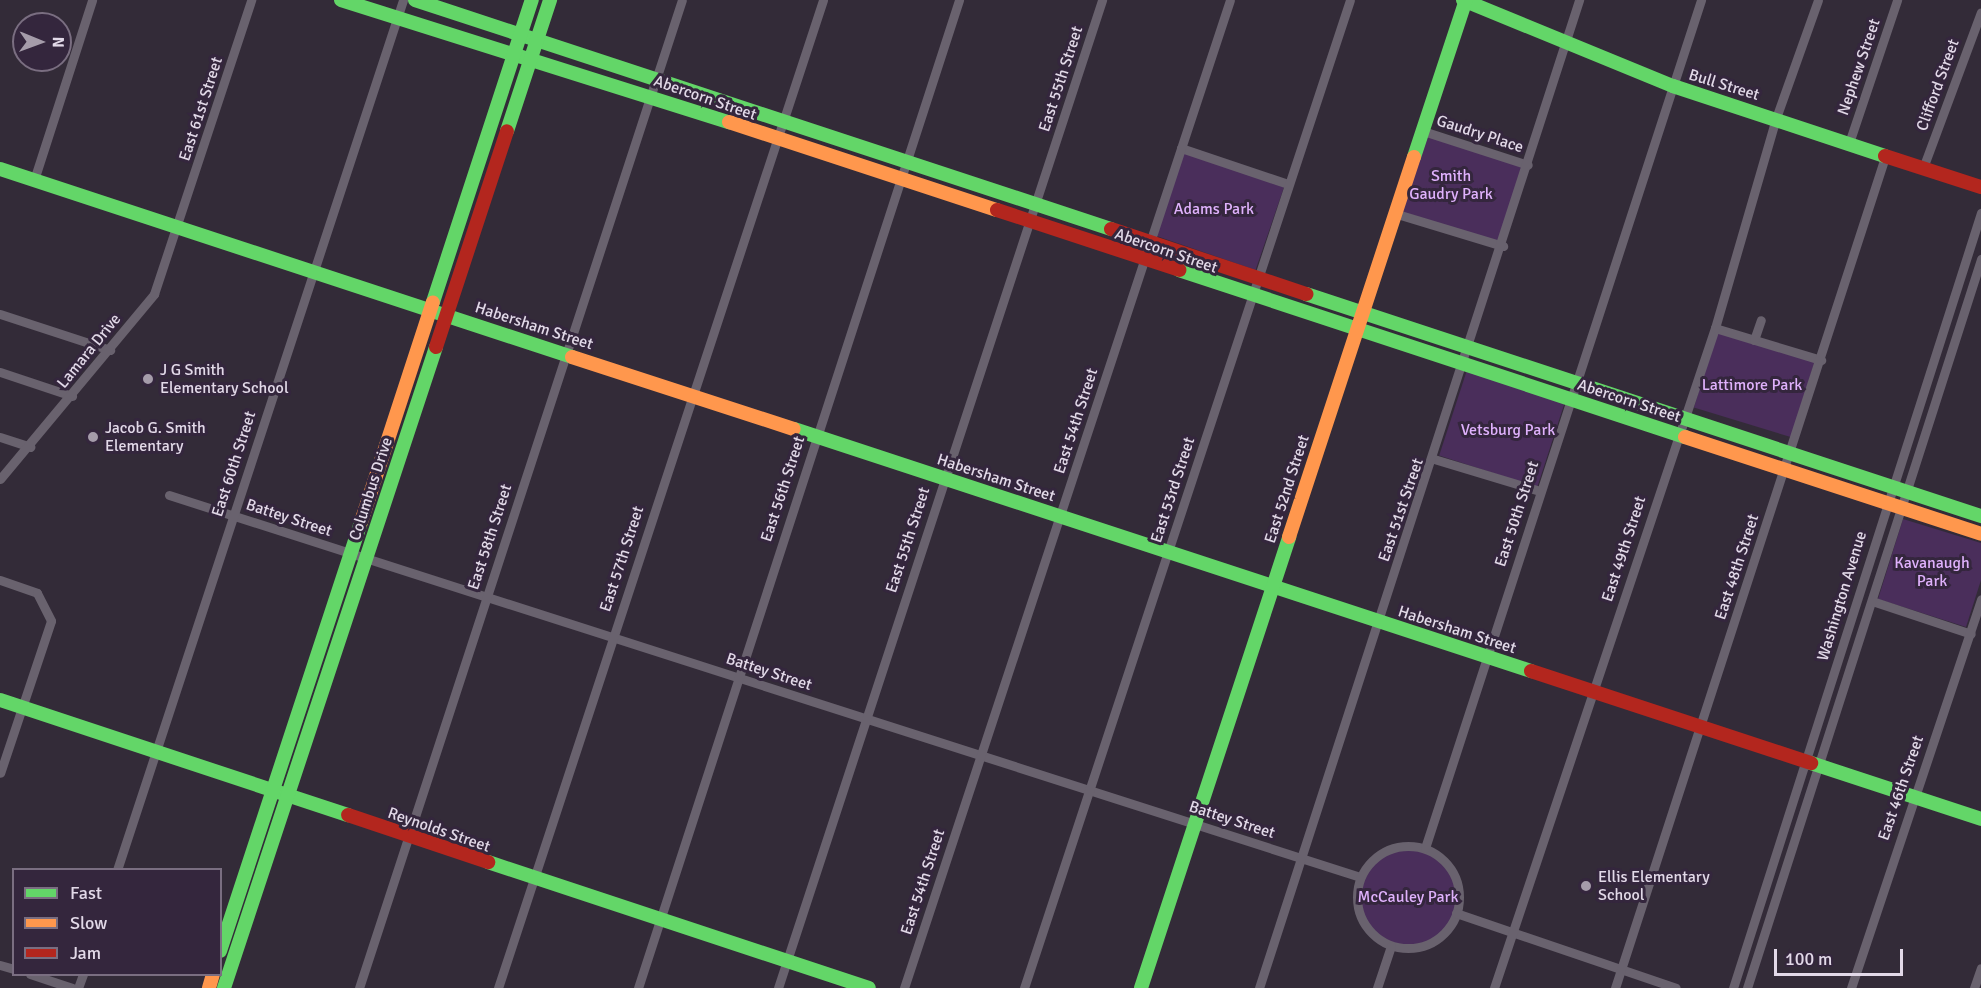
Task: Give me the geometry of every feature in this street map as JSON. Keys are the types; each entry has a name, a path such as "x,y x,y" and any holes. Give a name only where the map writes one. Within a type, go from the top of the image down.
{"street":[{"path":"34,180 92,0"},
{"name":"East 61st Street","path":"179,228 251,0"},
{"name":"Abercorn Street","path":"341,0 530,61 650,96 1250,297 1463,364 1981,534"},
{"name":"East 60th Street","path":"118,868 403,0"},
{"name":"Abercorn Street","path":"415,0 536,43 655,79 1256,280 1981,516"},
{"name":"Columbus Drive","path":"222,945 532,0"},
{"name":"Columbus Drive","path":"224,988 290,796 550,0"},
{"name":"East 58th Street","path":"359,988 406,837 682,0"},
{"name":"East 57th Street","path":"498,988 823,0"},
{"name":"East 56th Street","path":"638,988 816,437 908,165 959,0"},
{"name":"East 55th Street","path":"778,988 1102,0"},
{"name":"East 54th Street","path":"904,988 1230,0"},
{"name":"East 53rd Street","path":"1024,988 1088,790 1169,553 1250,297 1350,0"},
{"name":"Bull Street","path":"1465,0 1673,86 1981,187"},
{"name":"East 52nd Street","path":"1141,988 1465,0"},
{"name":"East 51st Street","path":"1259,988 1503,246 1579,0"},
{"name":"East 50th Street","path":"1425,848 1569,399 1701,0"},
{"name":"East 49th Street","path":"1494,988 1715,328 1776,118 1818,0"},
{"name":"Nephew Street","path":"1849,143 1897,0"},
{"name":"Clifford Street","path":"1923,168 1981,12"},
{"name":"Gaudry Place","path":"1423,131 1528,165"},
{"path":"1181,148 1288,184"},
{"name":"East 48th Street","path":"1615,988 1821,360 1886,154"},
{"name":"Habersham Street","path":"0,169 1981,819"},
{"name":"Washington Avenue","path":"1733,988 1872,601 1892,505 1981,213"},
{"path":"1396,214 1503,246"},
{"name":"Lamara Drive","path":"0,479 30,447 153,294 179,228"},
{"name":"Washington Avenue","path":"1747,988 1892,505 1981,259"},
{"path":"0,314 110,350"},
{"path":"1754,340 1761,320"},
{"path":"1715,328 1821,360"},
{"path":"0,372 72,396"},
{"path":"0,437 30,447"},
{"path":"1434,459 1540,491"},
{"name":"Battey Street","path":"169,495 1360,877"},
{"path":"0,580 37,593 51,621 0,773"},
{"name":"East 46th Street","path":"1851,988 1971,634 1981,598"},
{"path":"1872,601 1971,634"},
{"name":"Reynolds Street","path":"0,700 406,837 869,988"},
{"path":"1425,848 1454,875 1456,913 1432,942 1391,946 1360,917 1360,877 1387,849 1425,848"},
{"path":"1456,913 1676,988"},
{"path":"1377,988 1391,946"},
{"path":"1974,988 1981,968"},
{"path":"33,976 72,988"}],"green space":[{"name":"Smith Gaudry Park","path":"1423,131 1528,165 1501,248 1396,214"},
{"name":"Adams Park","path":"1183,152 1284,187 1256,270 1154,235"},
{"name":"Lattimore Park","path":"1717,332 1815,362 1791,437 1694,408"},
{"name":"Vetsburg Park","path":"1467,370 1565,402 1537,487 1439,456"},
{"name":"Kavanaugh Park","path":"1903,519 1981,543 1981,580 1966,627 1878,599"},
{"name":"McCauley Park","path":"1408,846 1428,850 1444,861 1455,877 1459,897 1455,917 1444,933 1428,944 1408,948 1388,944 1372,933 1361,917 1357,897 1361,877 1372,861 1388,850"}],"traffic: fast":[{"path":"341,0 729,122"},
{"path":"415,0 1111,229"},
{"path":"433,302 532,0"},
{"path":"507,131 550,0"},
{"path":"1463,0 1673,86 1885,156"},
{"path":"1414,157 1466,0"},
{"path":"0,169 572,357"},
{"path":"1179,270 1685,437"},
{"path":"1306,294 1981,516"},
{"path":"224,988 436,347"},
{"path":"794,429 1531,671"},
{"path":"222,945 361,522"},
{"path":"1141,988 1289,537"},
{"path":"0,700 348,815"},
{"path":"1811,763 1981,819"},
{"path":"488,862 869,988"}],"traffic: slow":[{"path":"729,122 997,210"},
{"path":"1289,537 1414,157"},
{"path":"361,522 433,302"},
{"path":"572,357 794,429"},
{"path":"1685,437 1981,534"},
{"path":"209,988 212,976"}],"traffic: jam":[{"path":"436,347 507,131"},
{"path":"1885,156 1981,187"},
{"path":"997,210 1179,270"},
{"path":"1111,229 1306,294"},
{"path":"1531,671 1811,763"},
{"path":"348,815 488,862"}],"place":[{"name":"J G Smith Elementary School","path":"148,379"},
{"name":"Jacob G. Smith Elementary","path":"93,437"},
{"name":"Ellis Elementary School","path":"1586,886"}]}
